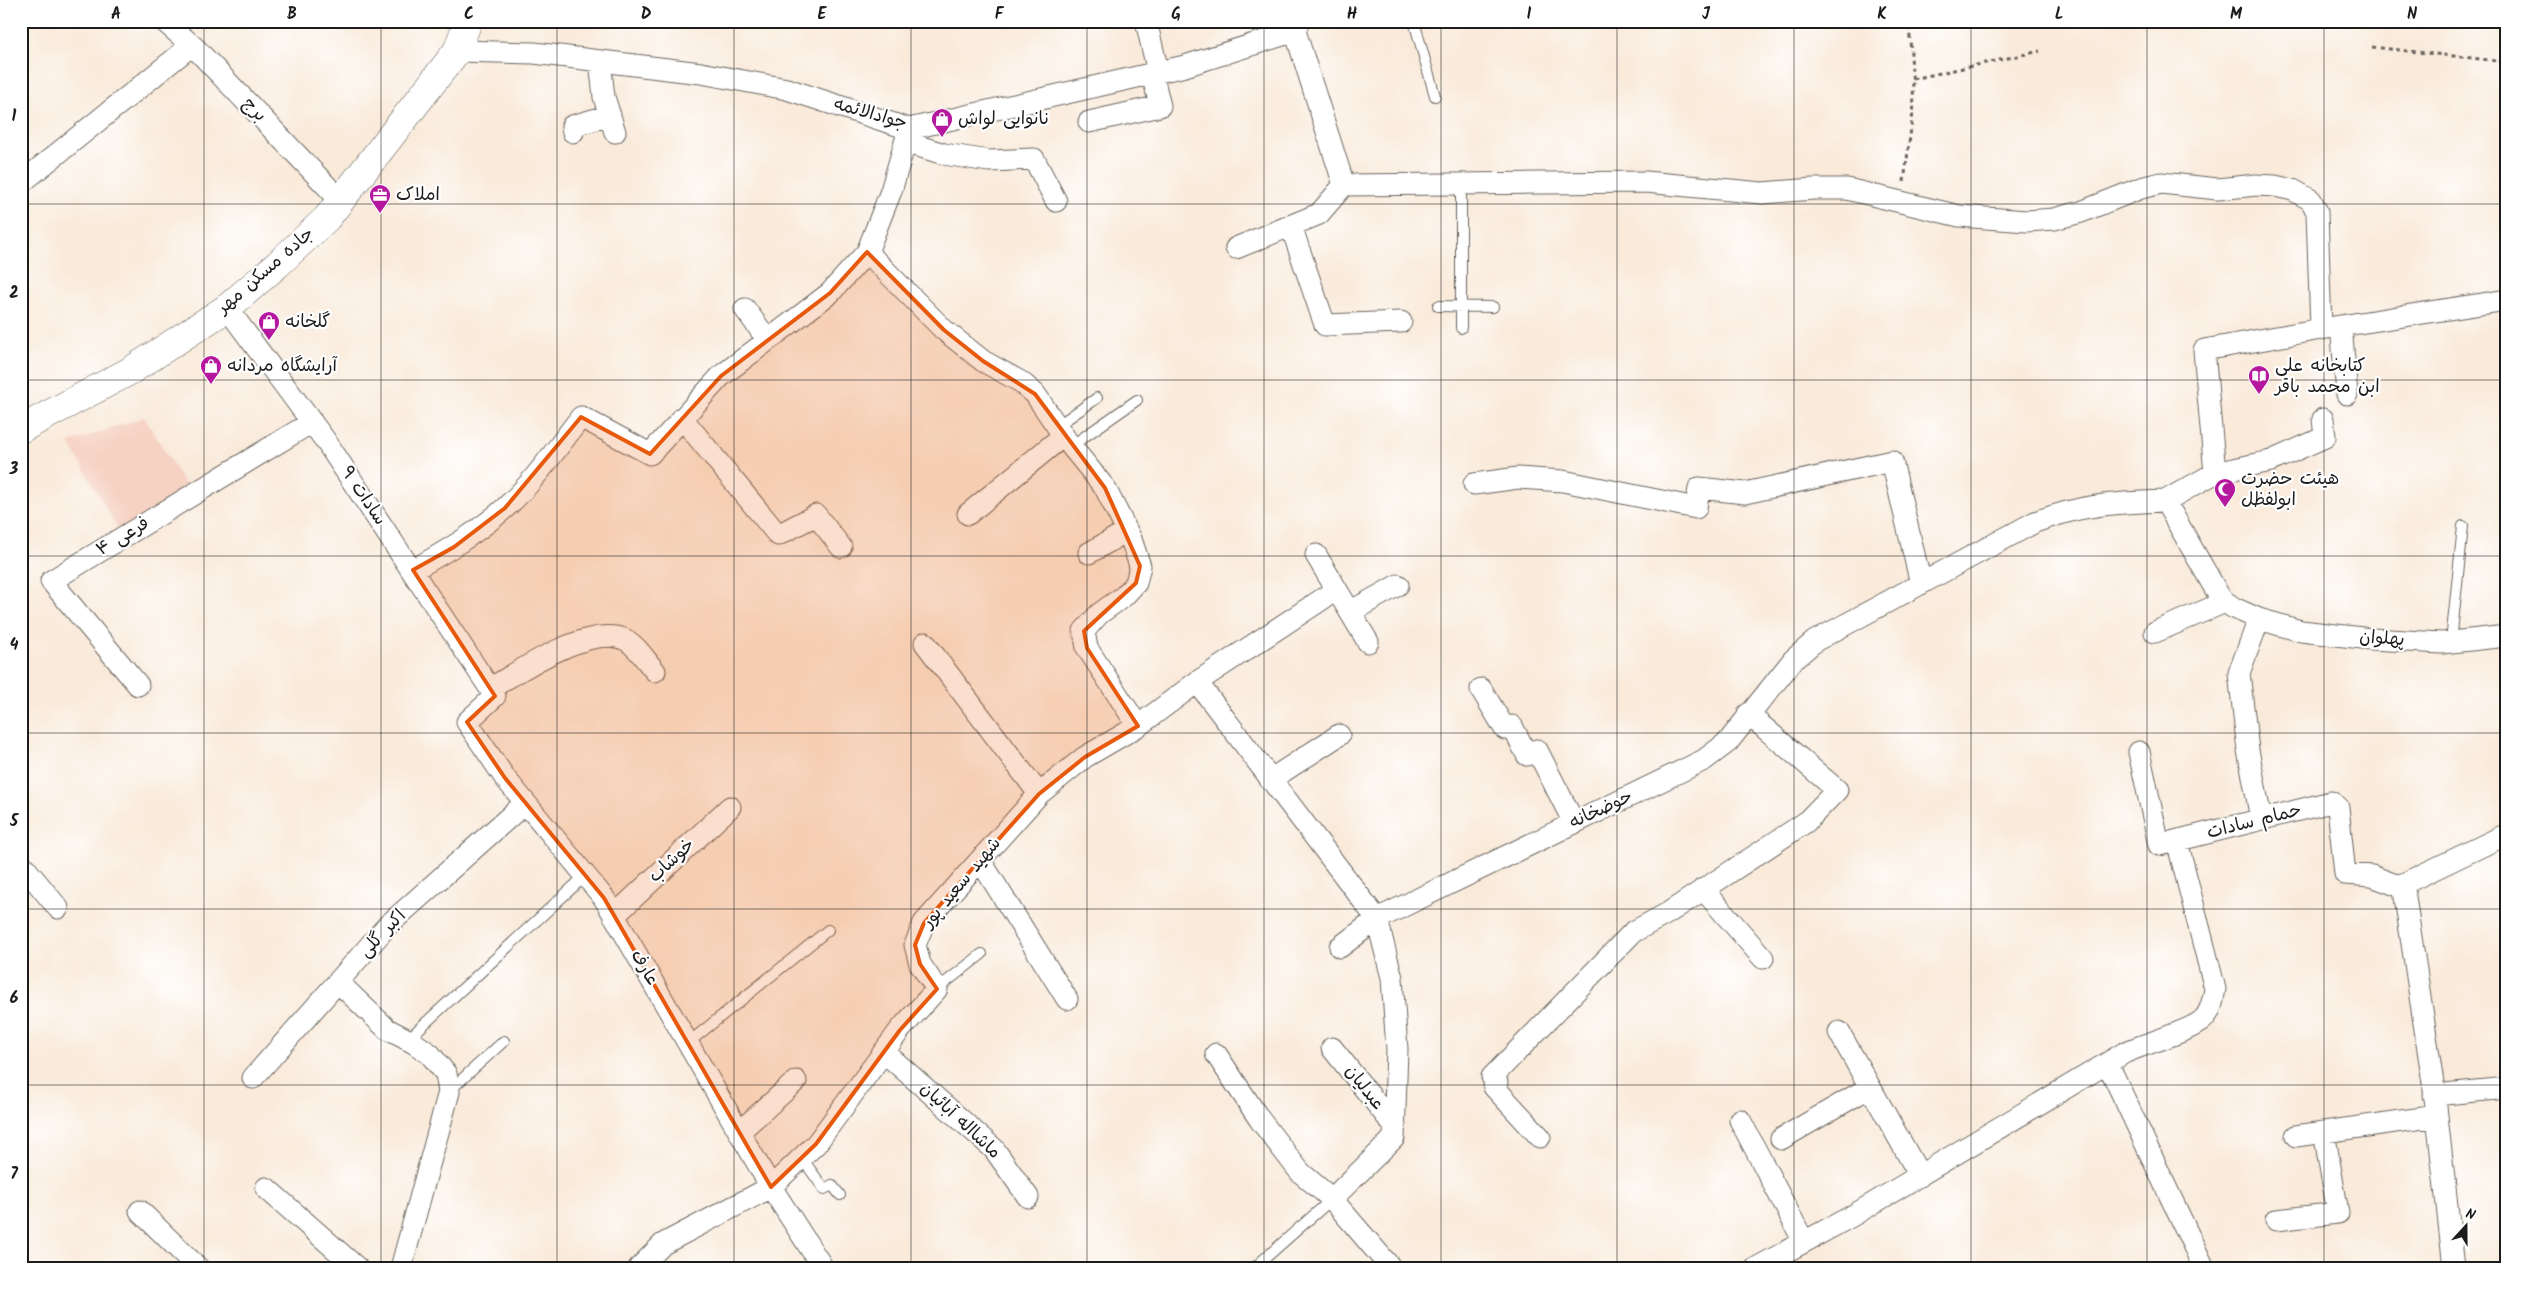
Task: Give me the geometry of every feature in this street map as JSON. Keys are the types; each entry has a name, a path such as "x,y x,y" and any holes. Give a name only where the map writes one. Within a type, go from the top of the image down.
{"main road":[{"name":"جاده مسکن مهر","path":"21,429 130,371 227,308 278,264 341,201 457,50 468,21"}],"street":[{"name":"برج","path":"164,21 192,45 341,201"},
{"path":"1089,122 1160,106 1146,21"},
{"path":"1297,26 1344,185"},
{"name":"جوادالائمه","path":"457,50 534,53 702,73 787,89 907,135 1185,66 1297,26"},
{"path":"21,183 192,45"},
{"path":"573,132 572,126 613,123 604,97 600,61"},
{"path":"413,570 454,547 505,508 536,475 581,417 650,454 721,376 767,338 830,293 867,252 891,191 907,135 944,154 989,161 1034,159 1056,200"},
{"path":"1236,248 1320,214 1344,185 1646,182 1762,193 1814,189 1846,190 1959,216 2027,221 2054,219 2081,212 2141,188 2161,183 2218,190 2256,185 2275,186 2293,190 2311,200 2317,212 2331,327 2346,394"},
{"path":"1292,226 1325,325 1401,322"},
{"path":"867,252 944,330 983,361 1021,382 1035,394 1064,436 1105,488 1127,531 1140,566 1136,584 1124,596 1099,614 1084,631 1086,648 1138,726"},
{"path":"2215,473 2204,350 2331,327 2507,300"},
{"name":"سادات ۹","path":"227,308 312,422 413,570 490,689"},
{"path":"745,310 767,338"},
{"path":"682,418 778,535 816,515 841,547"},
{"path":"2155,632 2224,602 2212,586 2165,501 2215,473 2271,461 2325,437 2323,419"},
{"name":"فرعی ۴","path":"138,685 51,581 312,422"},
{"path":"968,514 1064,436"},
{"path":"1474,484 1518,478 1563,481 1696,508 1699,488 1745,493 1892,461 1921,584"},
{"name":"حوضخانه","path":"1340,947 1377,919 1704,760 1728,742 1748,714 1793,660 1815,642 2035,522 2068,510 2104,503 2165,501"},
{"path":"1089,553 1127,531"},
{"path":"1316,555 1368,642"},
{"path":"1350,612 1398,585"},
{"name":"شهید سعید پور","path":"937,989 920,964 916,946 924,923 1039,794 1085,757 1138,726 1197,682 1336,590"},
{"name":"پهلوان","path":"2224,602 2259,619 2301,631 2371,639 2451,642 2507,636"},
{"path":"2259,619 2239,673 2248,750 2261,819"},
{"path":"490,689 535,653 580,641 610,636 627,641 655,671"},
{"path":"925,642 1039,794"},
{"path":"1197,682 1377,919 1392,978 1397,1049 1394,1138 1332,1199"},
{"name":"عارف","path":"490,689 494,696 467,722 505,778 604,898 771,1187 823,1268"},
{"path":"1481,689 1505,729 1512,726 1527,755 1537,750 1574,822"},
{"path":"1540,1137 1494,1088 1497,1082 1492,1078 1633,932 1703,890 1806,822 1837,790 1748,714"},
{"path":"1270,780 1339,735"},
{"path":"1756,1268 1920,1176 2142,1044 2187,1029 2205,1018 2212,1005 2215,989 2177,841 2159,845 2139,752"},
{"name":"حمام سادات","path":"2177,841 2330,802 2338,807 2345,874 2372,876 2396,885 2403,884"},
{"name":"اکبر گلی","path":"253,1078 387,926 526,803"},
{"name":"خوشاب","path":"614,916 730,807"},
{"path":"2454,1268 2437,1116 2403,884 2507,834"},
{"path":"980,860 1068,999"},
{"path":"21,863 58,908"},
{"path":"1703,890 1763,958"},
{"path":"338,982 387,1029 408,1039 430,1054 446,1074 449,1092 401,1268"},
{"path":"639,1268 663,1244 771,1187 802,1158 816,1144 900,1030 937,989"},
{"path":"1839,1032 1920,1176"},
{"name":"عبدلیان","path":"1332,1048 1395,1127"},
{"name":"ماشااله آبائیان","path":"884,1052 994,1149 1028,1197"},
{"path":"1216,1054 1260,1120 1300,1172 1332,1199 1391,1268"},
{"path":"2108,1064 2204,1268"},
{"path":"739,1132 796,1081"},
{"path":"1781,1139 1870,1088"},
{"path":"2434,1095 2507,1088"},
{"path":"2296,1136 2437,1116"},
{"path":"1740,1120 1804,1242"},
{"path":"2276,1220 2338,1213 2324,1132"},
{"path":"266,1188 357,1268"},
{"path":"140,1211 198,1268"}],"lane":[{"path":"1414,21 1435,96"},
{"path":"1461,183 1461,328"},
{"path":"1438,306 1493,307"},
{"path":"1064,436 1097,398"},
{"path":"1064,436 1137,400"},
{"path":"2451,642 2463,526"},
{"path":"408,1039 586,875"},
{"path":"688,1043 828,930"},
{"path":"937,989 982,954"},
{"path":"449,1092 504,1041"},
{"path":"802,1158 824,1189 832,1185 840,1195"},
{"path":"1254,1268 1332,1199"}],"path":[{"path":"1901,202 1914,105 1908,21"},
{"path":"2372,47 2507,62"},
{"path":"1913,79 2040,51"}],"highlighted area":[{"path":"867,252 944,330 983,361 1035,394 1105,488 1140,566 1136,583 1084,631 1087,648 1138,726 1085,757 1039,794 924,923 915,945 920,964 937,989 900,1030 816,1144 771,1187 604,898 505,778 467,722 495,696 413,570 454,547 505,508 581,417 650,454 721,376 830,293"}],"shaded area":[{"path":"144,417 187,488 119,531 69,443"}],"place":[{"name":"نانوایی لواش","path":"942,138"},
{"name":"املاک","path":"380,214"},
{"name":"گلخانه","path":"269,341"},
{"name":"آرایشگاه مردانه","path":"211,385"},
{"name":"کتابخانه علی ابن محمد باقر","path":"2259,395"},
{"name":"هیئت حضرت ابولفظل","path":"2225,508"}]}
